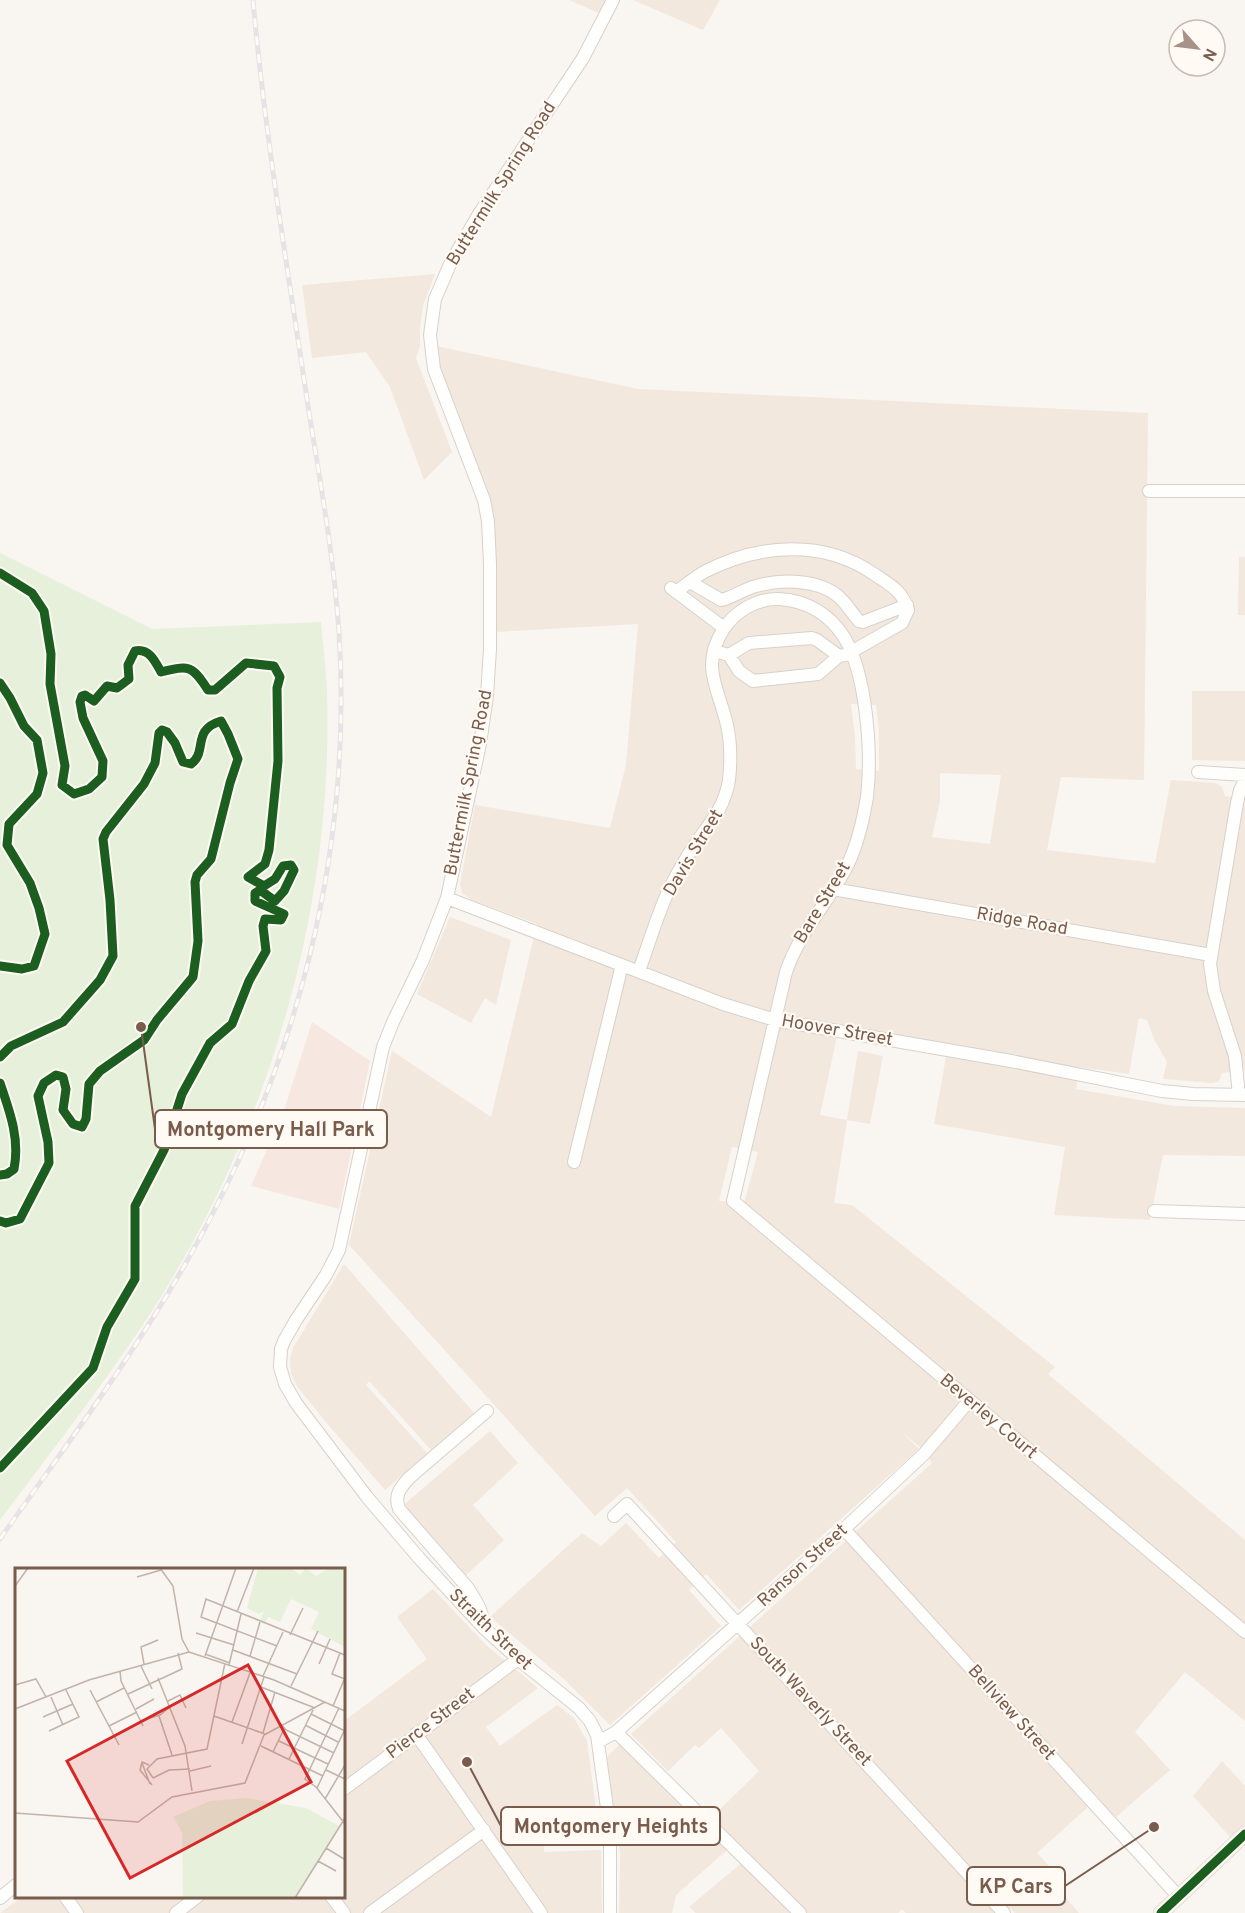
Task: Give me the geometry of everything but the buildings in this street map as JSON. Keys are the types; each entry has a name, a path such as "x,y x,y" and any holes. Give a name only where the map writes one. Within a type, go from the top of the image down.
{"main road":[{"path":"1161,1913 1245,1834"}],"street":[{"name":"Buttermilk Spring Road","path":"283,1376 280,1358 284,1341 326,1275 339,1250 383,1047 423,960 447,898 480,744 486,705 490,649 488,521 484,500 434,369 430,335 432,310 451,262 479,214 583,58 613,0"},
{"path":"1149,491 1245,491"},
{"path":"714,651 729,655 740,671 753,681 818,675 847,654 902,624 906,617 907,604 900,592 870,571 844,558 809,549 778,549 738,557 704,572 673,590 724,628"},
{"path":"690,582 721,600 753,586 791,581 808,584 831,591 859,621 863,622 907,604"},
{"name":"Bare Street","path":"724,628 738,613 767,600 787,600 808,605 828,617 843,636 865,710 869,750 867,795 856,842 845,870 799,939 786,972 733,1201"},
{"name":"Davis Street","path":"639,971 667,895 696,844 718,813 726,795 729,777 729,738 722,706 712,679 714,651 724,628"},
{"path":"729,655 749,643 812,638 847,654"},
{"path":"1198,772 1245,775"},
{"path":"1242,1095 1233,1045 1214,987 1211,955 1237,803 1245,781"},
{"name":"Ridge Road","path":"833,889 1211,955"},
{"name":"Hoover Street","path":"447,898 723,1004 775,1020 988,1057 1162,1091 1242,1095"},
{"path":"574,1162 622,965"},
{"name":"Beverley Court","path":"733,1201 1245,1632"},
{"path":"1154,1211 1245,1214"},
{"name":"Straith Street","path":"283,1376 296,1403 367,1497 419,1558 483,1627 518,1659 579,1708 592,1726 598,1742 610,1830 610,1913"},
{"name":"Ranson Street","path":"598,1742 616,1732 844,1529 924,1454 969,1401"},
{"path":"483,1627 484,1618 468,1588 399,1509 397,1498 399,1491 409,1478 487,1411"},
{"name":"South Waverly Street","path":"614,1516 627,1504 1004,1913"},
{"name":"Bellview Street","path":"844,1529 1179,1897"},
{"name":"Pierce Street","path":"345,1788 518,1659"},
{"path":"616,1732 800,1913"},
{"path":"416,1734 542,1913"},
{"path":"370,1913 484,1830"},
{"path":"0,1898 15,1886"},
{"path":"66,1898 77,1913"},
{"path":"176,1913 195,1898"},
{"path":"333,1898 344,1913"}],"shaded area":[{"path":"569,0 605,0 599,13"},
{"path":"633,0 720,0 703,30"},
{"path":"435,274 423,306 420,346 416,358 452,452 424,480 390,387 366,352 312,358 302,285"},
{"path":"436,346 638,389 1148,413 1144,780 1061,777 1047,850 1155,863 1171,780 1216,783 1222,787 1225,796 1245,799 1245,1070 1222,1073 1219,1081 1213,1083 1163,1079 1167,1062 1155,1041 1147,1020 1139,1018 1129,1074 1079,1067 1076,1089 1174,1106 1245,1108 1245,1156 1163,1155 1150,1220 1054,1215 1065,1147 934,1124 948,1046 839,1027 820,1115 847,1120 834,1203 852,1205 1055,1367 1048,1374 1245,1540 1245,1721 1185,1672 1135,1732 1170,1770 1116,1817 1098,1798 1037,1853 1054,1871 1047,1877 1079,1913 1015,1913 1010,1908 1005,1913 906,1913 902,1909 898,1913 696,1913 689,1907 751,1855 737,1841 676,1895 672,1913 619,1913 620,1854 607,1757 620,1744 702,1827 759,1771 721,1728 699,1748 695,1745 668,1771 631,1734 932,1463 920,1447 903,1433 919,1449 739,1610 706,1574 689,1590 721,1626 610,1725 564,1679 490,1617 582,1533 601,1546 626,1523 659,1558 676,1542 627,1488 595,1516 349,1245 392,1051 491,1117 537,924 472,900 462,893 460,884 475,805 610,828 626,765 638,624 496,632 490,511 441,378","holes":["851,704 876,705 879,731 879,771 856,769","940,773 1001,775 990,844 932,837 940,801","732,1147 758,1152 744,1203 719,1201"]},
{"path":"1239,557 1245,557 1245,615 1238,615"},
{"path":"1192,691 1245,691 1245,761 1192,760"},
{"path":"450,917 511,940 496,1005 485,998 471,1023 417,994"},
{"path":"312,1022 370,1061 339,1209 251,1186 283,1113"},
{"path":"858,1051 883,1056 870,1124 847,1120"},
{"path":"344,1264 474,1413 431,1450 369,1381 366,1385 427,1453 385,1490 324,1420 297,1386 291,1373 290,1359 293,1348"},
{"path":"490,1431 518,1463 473,1505 504,1540 464,1577 400,1508"},
{"path":"433,1589 486,1645 538,1688 486,1727 500,1746 557,1705 574,1718 587,1741 599,1831 545,1828 544,1852 601,1850 602,1913 0,1913 21,1898 345,1898 345,1720 427,1659 397,1617"},
{"path":"1222,1761 1245,1786 1245,1825 1231,1838 1193,1796"}],"green space":[{"path":"0,553 152,629 321,622 327,691 326,774 319,856 305,937 285,1017 259,1096 228,1172 190,1246 148,1317 0,1520"}],"railway":[{"path":"0,1539 144,1333 187,1261 225,1188 259,1113 287,1036 309,958 326,878 336,797 341,715 337,605 270,153 253,0"}],"cycle path":[{"path":"0,573 32,593 44,611 51,654 50,684 65,766 62,785 74,794 89,789 102,777 103,761 83,718 80,702 82,696 85,695 94,701 107,686 117,688 129,679 128,665 135,651 148,653 161,672 178,668 193,671 208,690 215,690 246,663 274,666 280,677 277,688 278,761 269,850 265,864 248,877 264,886 275,879 283,866 291,865 294,870 284,891 275,901 260,890 255,893 255,901 284,914 281,920 265,919 263,926 266,951 249,981 232,1024 210,1043 182,1094 164,1150 135,1206 135,1279 107,1327 93,1368 0,1468"},
{"path":"0,683 24,726 37,740 43,773 37,794 9,824 7,845 30,883 45,934 34,966 22,969 0,966"},
{"path":"0,1057 11,1046 63,1022 100,980 113,956 103,839 144,784 155,763 159,733 162,730 167,732 175,743 183,762 191,764 199,753 206,730 221,721 238,759 211,859 197,875 195,882 198,941 193,977 157,1020 144,1040 100,1071 89,1084 86,1119 82,1127 73,1124 63,1110 66,1089 63,1077 56,1075 44,1083 38,1096 48,1142 49,1163 20,1219 6,1223 0,1221"},
{"path":"0,1083 10,1115 16,1147 14,1169 7,1174 0,1175"},
{"path":"1161,1913 1245,1834"}],"place":[{"name":"Montgomery Hall Park","path":"141,1027"},
{"name":"Montgomery Heights","path":"467,1762"},
{"name":"KP Cars","path":"1154,1827"}]}
